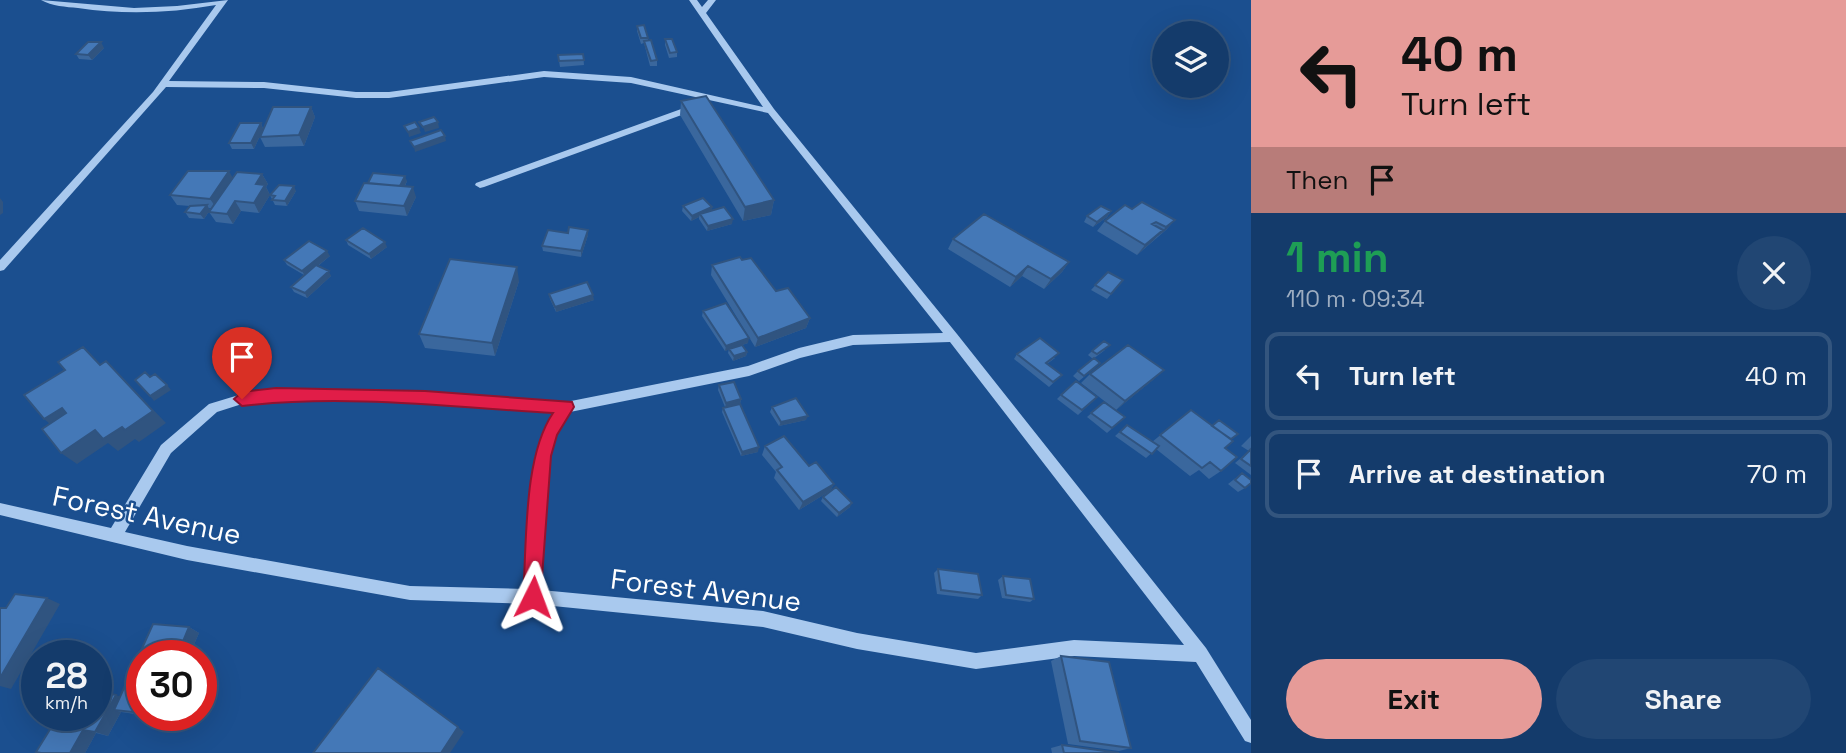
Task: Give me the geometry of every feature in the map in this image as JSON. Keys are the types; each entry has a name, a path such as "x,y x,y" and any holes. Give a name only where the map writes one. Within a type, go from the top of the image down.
{"street":[{"path":"45,0 125,12 158,12 223,1"},
{"path":"694,0 771,111 953,337 1200,654 1251,733"},
{"path":"703,11 712,0"},
{"path":"0,267 162,84 223,1"},
{"path":"162,84 264,85 356,95 389,95 544,74 631,80 771,111"},
{"path":"480,185 679,111 726,99"},
{"path":"116,536 166,449 192,424 214,408 242,399 276,395 425,398 566,407 749,371 799,353 853,340 953,337"},
{"path":"533,597 542,456 549,432 566,407"},
{"name":"Forest Avenue","path":"0,509 187,553 410,593 533,597 763,619 857,641 976,661 1074,648 1200,654"}],"building":[{"path":"644,25 648,38 641,38 637,26"},
{"path":"665,39 672,39 677,52 670,53"},
{"path":"651,40 657,60 651,61 644,41"},
{"path":"88,42 101,42 88,55 76,54"},
{"path":"583,54 584,60 559,61 558,55"},
{"path":"706,96 774,200 745,207 681,101"},
{"path":"273,107 311,107 299,135 260,137"},
{"path":"434,117 438,122 423,127 419,122"},
{"path":"415,122 419,128 408,132 404,126"},
{"path":"240,123 261,123 251,143 229,143"},
{"path":"441,130 445,136 414,147 410,141"},
{"path":"188,171 229,171 210,199 170,195"},
{"path":"237,172 262,174 256,184 265,185 254,203 235,201 227,214 209,212"},
{"path":"373,173 405,176 400,186 368,183"},
{"path":"364,183 413,187 404,206 355,201"},
{"path":"279,185 294,186 285,201 272,200 275,196 270,195"},
{"path":"703,198 712,207 692,216 683,206"},
{"path":"1142,202 1175,220 1166,227 1156,222 1152,224 1163,230 1145,245 1105,221 1125,205 1132,209"},
{"path":"207,205 200,214 185,212 190,206"},
{"path":"1101,206 1111,211 1097,222 1087,216"},
{"path":"724,207 733,219 708,226 700,214"},
{"path":"984,214 1069,262 1051,279 1028,266 1016,277 953,239"},
{"path":"569,227 588,230 581,251 542,246 548,230 568,233"},
{"path":"363,228 385,242 369,254 346,240"},
{"path":"309,241 327,251 302,271 284,260"},
{"path":"740,257 742,260 751,258 776,291 788,288 810,318 758,338 712,265"},
{"path":"450,259 517,267 492,343 419,334"},
{"path":"316,265 329,271 305,293 291,287"},
{"path":"1108,272 1123,280 1111,294 1095,285"},
{"path":"587,282 593,295 555,307 549,294"},
{"path":"726,303 749,338 726,346 703,311"},
{"path":"1040,338 1059,353 1046,363 1062,375 1053,382 1017,354"},
{"path":"1104,341 1110,345 1097,354 1092,351"},
{"path":"742,345 747,352 734,356 729,349"},
{"path":"1128,345 1164,370 1125,401 1090,374"},
{"path":"83,347 100,365 106,361 153,411 125,430 122,427 103,439 95,430 61,453 42,429 66,413 62,408 44,419 24,395 65,370 58,362"},
{"path":"1094,358 1100,363 1084,376 1078,371"},
{"path":"145,372 150,377 155,374 167,385 150,396 135,380"},
{"path":"1076,381 1097,397 1082,410 1061,395"},
{"path":"734,382 741,399 726,403 719,385"},
{"path":"796,398 808,416 781,422 772,407"},
{"path":"1104,402 1125,417 1112,428 1091,413"},
{"path":"740,404 759,447 742,452 723,408"},
{"path":"1191,410 1233,441 1225,448 1237,457 1221,471 1210,462 1202,468 1160,435"},
{"path":"1219,420 1238,434 1231,439 1212,426"},
{"path":"1127,425 1159,446 1152,454 1120,432"},
{"path":"784,436 809,466 816,462 834,484 803,502 777,470 782,467 765,446"},
{"path":"1251,449 1251,466 1241,459"},
{"path":"1242,473 1251,480 1245,488 1235,480"},
{"path":"836,487 852,503 839,513 823,497"},
{"path":"938,569 978,574 982,595 941,590"},
{"path":"1003,576 1030,579 1034,599 1006,595"},
{"path":"15,594 47,598 0,678 0,608 6,608"},
{"path":"153,624 189,627 184,640 146,640"},
{"path":"1061,656 1109,662 1131,748 1080,741"},
{"path":"378,668 458,727 441,753 313,753"},
{"path":"126,684 126,711 114,710"},
{"path":"49,731 82,731 70,753 36,752"},
{"path":"1062,745 1119,753 1064,753"}],"route":[{"path":"242,399 276,395 425,398 566,407 549,432 542,456 533,597"}]}
